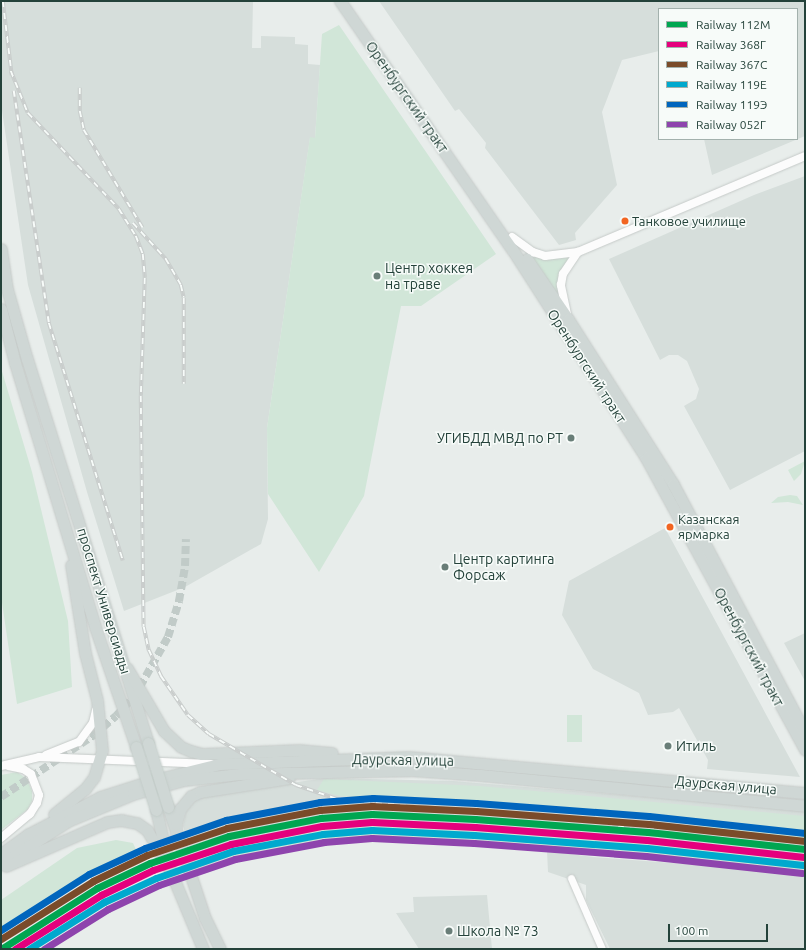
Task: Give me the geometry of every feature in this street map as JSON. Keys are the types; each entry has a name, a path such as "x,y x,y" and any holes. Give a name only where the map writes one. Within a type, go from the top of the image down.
{"main road":[{"name":"Оренбургский тракт","path":"340,1 512,249 582,356 665,491 805,750"},
{"name":"Оренбургский тракт","path":"348,1 568,319 673,484 805,732"},
{"name":"проспект Универсиады","path":"1,249 7,289 26,359 83,533 120,658 168,807 176,838 205,918 220,949"},
{"name":"проспект Универсиады","path":"1,309 66,530 156,810 170,870 203,949"},
{"path":"1,854 29,834 84,789 94,777 101,758 102,743 97,700 85,653 66,530"},
{"path":"120,658 164,730 181,747 191,751 213,754 299,750 343,754 364,764"},
{"name":"Даурская улица","path":"364,764 409,757 481,762 805,793"},
{"path":"29,834 74,809 116,791 220,764"},
{"name":"Даурская улица","path":"220,764 364,764 805,806"},
{"path":"176,838 176,824 180,809 185,802 200,792 364,764"},
{"path":"1,864 68,821 153,788 184,780 364,764"},
{"path":"1,868 107,822 121,820 137,823 147,830 170,870"}],"street":[{"path":"512,237 533,252 545,256 578,252 805,156"},
{"path":"568,319 561,286 563,274 578,252"},
{"path":"39,757 79,742 93,722 97,700"},
{"name":"Даурская улица","path":"1,766 39,757 101,758 220,764"},
{"path":"1,766 23,769 31,774 39,795 37,803 30,814 1,838"},
{"path":"571,878 602,949"}],"shaded area":[{"path":"1,1 253,1 252,48 261,48 261,36 295,37 295,44 308,45 308,64 320,65 315,138 310,138 267,428 268,519 261,544 185,587 124,611 87,492 28,285 1,104"},
{"path":"379,1 805,1 805,136 798,139 798,8 658,8 658,51 622,60 602,112 617,185 575,233 576,240 559,245 485,148 486,143 459,109 455,111"},
{"path":"704,140 795,140 712,175"},
{"name":"Казанская ярмарка","path":"805,176 805,451 730,490 684,406 696,399 699,389 687,361 678,355 669,355 660,360 609,259 754,195"},
{"path":"665,528 800,777 707,769 708,760 679,708 673,712 648,715 639,693 593,669 562,615 569,581"},
{"path":"805,633 805,681 784,643"},
{"path":"325,778 453,781 800,810 805,813 805,871 497,844 371,839 222,860 196,870 183,826 186,812 197,799 204,796"},
{"path":"547,851 593,857 805,873 805,949 610,949 586,900 586,885 548,872"},
{"name":"Школа № 73","path":"487,895 492,949 419,949 396,913 414,912 413,897"}],"green space":[{"name":"Центр хоккея на траве","path":"339,25 496,254 421,306 401,306 364,496 319,572 268,494 267,428 310,137 315,138 322,34"},
{"path":"529,255 545,260 573,255 559,272 561,300"},
{"path":"1,368 32,472 68,621 72,687 17,704 1,596"},
{"path":"805,461 801,474 794,481 788,470"},
{"path":"790,495 797,496 803,505 788,502 771,503 778,497"},
{"path":"567,715 582,715 582,742 567,742"},
{"path":"17,772 27,779 32,791 32,801 28,809 1,830 1,775"},
{"path":"324,779 480,786 804,816 805,842 654,819 340,796 317,790"},
{"path":"372,824 434,825 805,858 805,870 594,856 498,843 425,838 370,838 223,858 212,850 313,829"},
{"path":"116,840 133,843 138,854 92,874 1,931 1,900 77,848"}],"tunnel":[{"path":"1,797 94,735 116,716 134,697 168,637 179,601 185,566 186,539"}],"railway":[{"path":"3,1 12,75"},
{"path":"11,71 28,113 119,209 136,236 143,254 145,278 141,396 144,627 149,650 161,676 188,715 209,734 296,785 340,800 595,821 648,832"},
{"path":"80,88 80,111 84,130 143,228"},
{"path":"14,91 49,323 123,561"},
{"path":"133,223 166,259 181,285 184,298 184,384"},
{"path":"633,824 673,827"}],"rail line":[{"name":"119Э","path":"1,930 89,874 145,848 226,820 320,802 373,798 476,803 649,816 805,833"},
{"name":"367С","path":"1,939 93,881 147,855 227,828 320,810 372,806 476,811 649,824 805,841"},
{"name":"112М","path":"1,949 97,888 150,863 229,836 321,818 372,814 475,819 648,832 805,849"},
{"name":"368Г","path":"15,949 101,895 153,870 231,844 322,826 372,822 475,827 647,840 804,857"},
{"name":"119Е","path":"29,949 104,902 156,878 233,851 323,834 372,830 474,835 647,848 803,865"},
{"name":"052Г","path":"44,949 108,909 159,885 235,859 324,842 372,838 474,843 646,856 802,873"}],"place":[{"name":"Танковое училище","path":"625,221"},
{"name":"Центр хоккея на траве","path":"377,276"},
{"name":"УГИБДД МВД по РТ","path":"571,438"},
{"name":"Казанская ярмарка","path":"670,527"},
{"name":"Центр картинга Форсаж","path":"445,567"},
{"name":"Итиль","path":"668,746"},
{"name":"Школа № 73","path":"449,931"}]}
